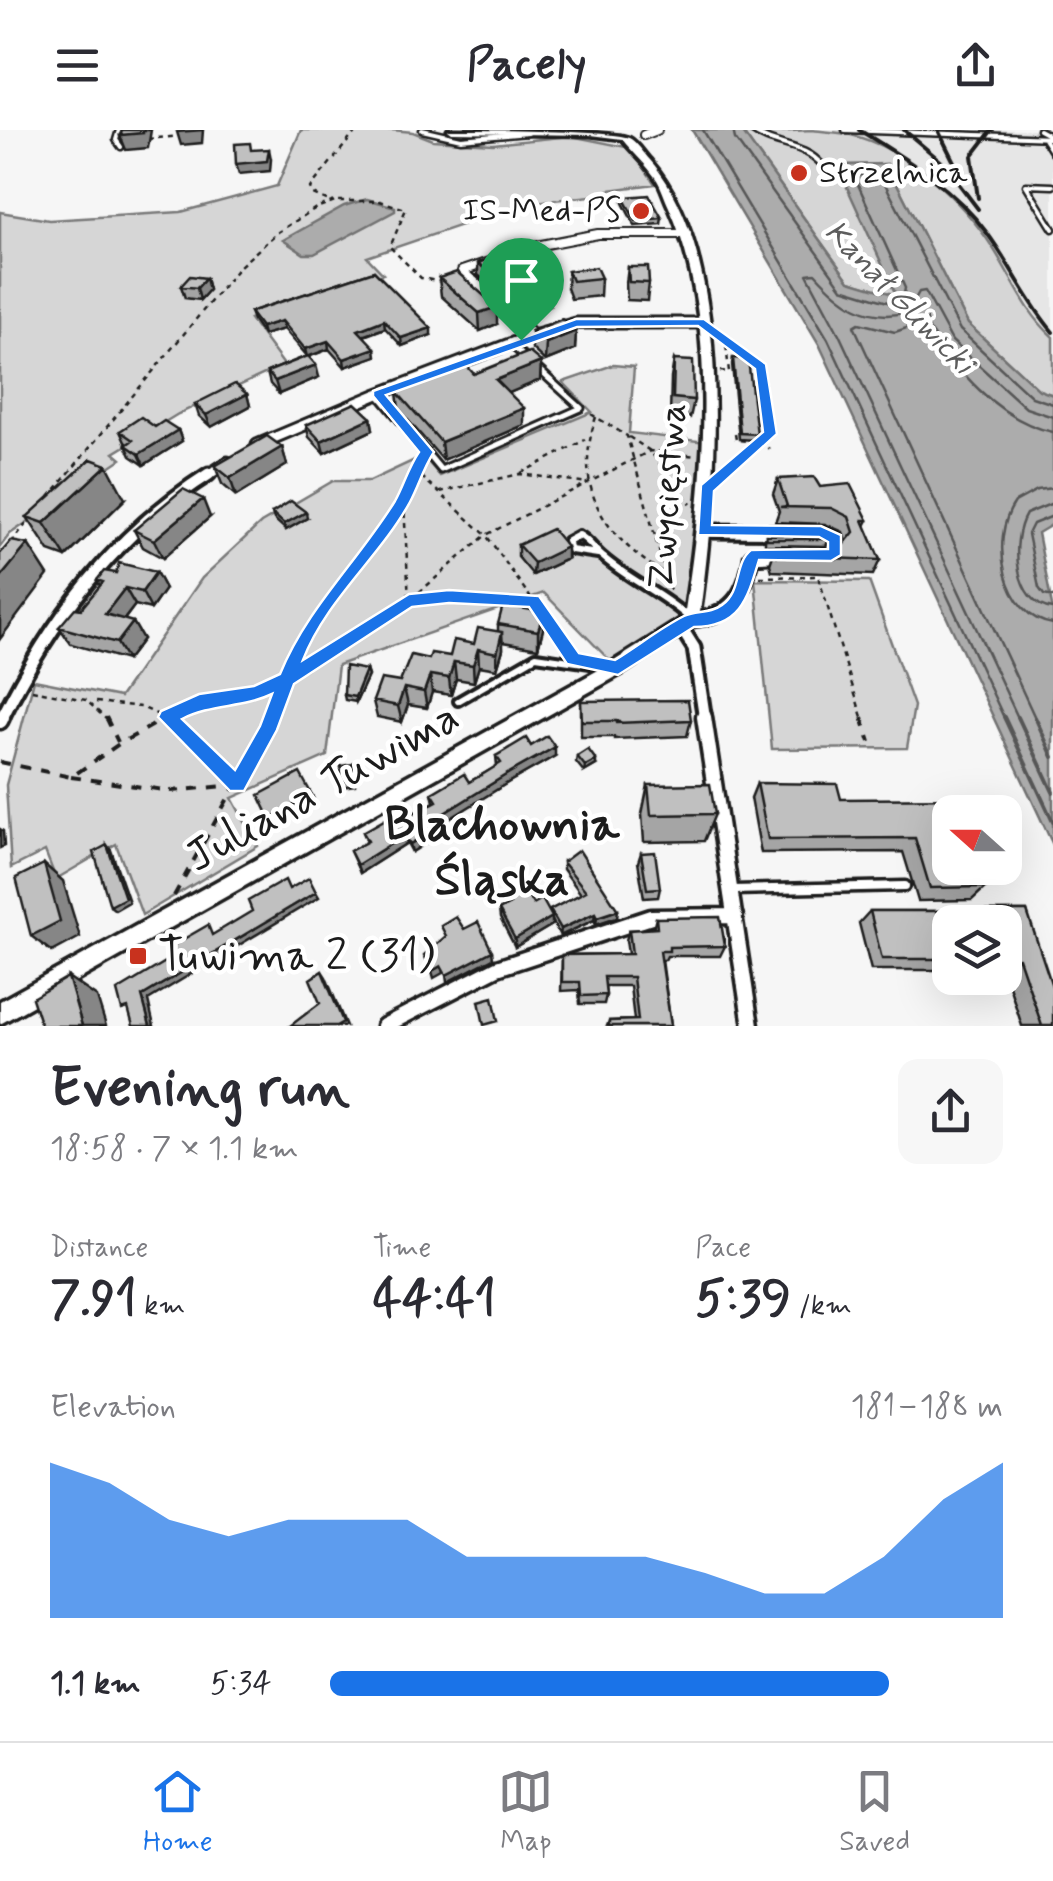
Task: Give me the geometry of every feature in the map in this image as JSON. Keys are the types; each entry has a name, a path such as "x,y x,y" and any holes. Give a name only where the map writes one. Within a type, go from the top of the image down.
{"street":[{"path":"452,130 528,134 642,134 657,130"},
{"name":"Zwycięstwa","path":"617,134 644,151 669,188 687,234 704,325 708,458 704,531 686,625 694,648 752,1026"},
{"name":"Zwycięstwa","path":"642,134 644,151"},
{"path":"534,335 462,271 536,246 598,234 687,234"},
{"path":"0,720 60,612 98,565 147,519 199,479 258,445 378,394 576,323 618,320 704,325"},
{"path":"704,531 821,532 836,539 838,546 831,555 812,555"},
{"path":"686,625 729,610 743,592 751,557 794,555"},
{"name":"Juliana Tuwima","path":"0,1013 41,997 160,921 618,668 686,625"},
{"path":"384,1026 498,968 651,917 735,916"}],"lane":[{"path":"119,130 116,140 121,147"},
{"path":"422,130 439,136 491,140 528,134"},
{"path":"751,130 766,142 810,152 822,165"},
{"path":"845,130 1053,138"},
{"path":"980,136 985,130"},
{"path":"1038,130 1053,138"},
{"path":"1043,138 1053,153"},
{"path":"1053,186 1026,185 1053,229"},
{"path":"378,394 441,470 582,408 510,344"},
{"path":"598,554 571,550 568,541 579,536 587,538 598,554 674,602 686,625"},
{"path":"458,701 536,656 618,668"},
{"path":"732,890 905,886"}],"path":[{"path":"357,130 310,188 313,194 329,200 370,197 406,209 390,247 421,278 440,282"},
{"path":"148,139 181,136"},
{"path":"50,495 240,266 264,243 329,200"},
{"path":"704,325 762,369 770,434 706,489"},
{"path":"707,370 729,372 726,342"},
{"path":"747,368 762,369"},
{"path":"582,408 650,450 690,504 705,512"},
{"path":"596,417 588,438 589,483 615,538 630,554 666,575"},
{"path":"735,434 736,440 762,442 769,449"},
{"path":"627,436 674,602"},
{"path":"755,436 767,436"},
{"path":"438,492 520,474 588,438"},
{"path":"71,778 119,744 199,702 256,694 287,680 409,601 486,536 650,450 708,458"},
{"path":"160,921 268,730 310,627 404,500 414,470 426,452"},
{"path":"414,470 486,536 573,659"},
{"path":"520,474 589,483"},
{"path":"404,500 409,601"},
{"path":"0,556 38,510"},
{"path":"749,576 818,576 870,742"},
{"path":"409,601 449,596 534,601"},
{"path":"16,687 141,707 167,717 237,785"},
{"path":"96,702 109,718 119,744"},
{"path":"0,762 165,794 192,794 237,785"}],"shaded area":[{"path":"301,130 392,130 413,132 433,140 493,144 571,136 631,148 655,184 609,190 610,194 526,203 367,257 383,274 250,319 284,365 178,414 114,453 121,459 10,534 0,547 0,212 49,220 181,212 277,186"},
{"path":"813,130 851,135 892,152 931,179 966,212 993,248 1027,306 1053,337 1053,395 1039,390 968,324 887,164 838,166 898,296 849,281 743,133"},
{"path":"1053,130 1053,351 783,132"},
{"path":"613,365 634,367 629,433 707,442 691,620 617,668 544,593 338,665 327,756 232,798 258,846 142,915 116,844 56,879 45,851 11,868 6,785 34,680 120,697 202,578 261,523 333,481 370,481 423,456 440,476 592,412 563,382"},
{"path":"755,580 869,581 914,706 907,748 772,749"}],"water":[{"name":"Kanał Gliwicki","path":"692,130 741,130 849,281 896,295 837,165 887,164 968,324 1039,390 1053,395 1053,524 1038,533 1053,611 1053,845 819,344"},
{"path":"367,199 395,207 395,211 314,254 304,254 283,240 344,206"}],"building":[{"path":"122,130 143,130 143,133 120,135"},
{"path":"250,143 251,150 269,149 267,161 236,164 235,144"},
{"name":"IS-Med-PS","path":"649,195 662,218 636,221 623,197"},
{"path":"502,254 513,263 488,272 478,263"},
{"path":"596,267 601,278 572,281 568,271"},
{"path":"628,267 648,267 649,283 629,282"},
{"path":"374,271 431,328 401,338 384,320 358,330 375,348 344,359 328,341 305,349 282,321 261,327 250,312"},
{"path":"457,272 497,307 479,313 439,278"},
{"path":"190,276 206,278 197,288 181,286"},
{"path":"538,278 550,287 525,296 513,287"},
{"path":"562,319 576,331 546,343 532,331"},
{"path":"529,352 541,362 496,380 524,408 441,442 397,392 466,365 474,374"},
{"path":"308,356 316,365 275,381 267,372"},
{"path":"733,358 748,359 757,434 740,433"},
{"path":"674,360 693,361 694,400 673,398"},
{"path":"235,384 247,394 206,415 195,404"},
{"path":"355,403 371,418 321,441 306,425"},
{"path":"141,417 155,427 164,421 178,430 139,454 126,445 133,440 120,431"},
{"path":"267,436 282,447 230,478 215,466"},
{"path":"91,459 107,465 44,523 27,517"},
{"path":"814,477 820,487 850,484 868,520 863,520 880,560 777,556 775,549 840,549 854,532 849,517 831,508 780,507 787,506 778,479"},
{"path":"183,489 203,499 154,540 134,530"},
{"path":"291,501 306,512 284,524 272,513"},
{"path":"552,529 567,547 534,563 518,545"},
{"path":"766,535 821,535 829,539 767,539"},
{"path":"11,541 28,544 0,578 0,554"},
{"path":"119,563 156,572 142,592 125,588 105,614 133,622 117,643 59,627 75,608 81,609 103,582 97,580 104,571 116,573"},
{"path":"503,605 543,612 538,631 498,624"},
{"path":"478,628 502,632 497,653 478,649 473,665 454,662 449,678 430,675 424,692 404,688 398,706 373,701 381,679 400,682 411,655 429,659 431,653 450,656 454,640 474,644"},
{"path":"345,666 366,670 355,697 344,695"},
{"path":"688,700 691,720 582,721 581,701"},
{"path":"547,736 555,747 420,828 425,835 410,844 405,835 357,865 350,851 368,841 363,832 398,812 401,818 437,801 432,793 464,774 469,782 485,773 501,763 496,756 526,738 531,746"},
{"path":"588,749 596,760 585,766 577,756"},
{"path":"353,764 353,780 340,782 341,766"},
{"path":"300,773 312,795 270,818 259,795"},
{"path":"757,783 837,784 841,799 932,798 932,885 986,887 930,888 915,838 768,839"},
{"path":"710,784 715,814 651,815 648,785"},
{"path":"107,845 125,898 110,906 94,852"},
{"path":"579,850 618,910 597,917 595,913 561,929 550,910 586,891 563,862"},
{"path":"655,852 660,888 647,889 641,853"},
{"path":"44,864 60,921 31,936 16,878"},
{"path":"309,878 316,892 142,996 150,1026 133,1026 128,1008 122,1010 117,991 172,958 168,948 208,925 212,935 252,911 248,901 285,880 289,889"},
{"path":"523,888 533,904 542,899 552,917 515,939 499,910 510,904 506,897"},
{"path":"870,911 932,911 932,959 882,959"},
{"path":"1022,911 1027,911 1053,989 1053,1026 1042,1026 1022,967"},
{"path":"456,917 464,929 478,922 492,951 446,975 441,966 432,971 424,955 446,936 441,926"},
{"path":"720,917 725,946 669,947 669,951 660,951 671,1026 609,1026 609,1021 638,1020 633,977 604,977 606,995 581,996 580,982 562,982 562,955 632,954 629,930 657,928 656,918"},
{"path":"322,971 343,1022 336,1026 290,1026 320,1003 310,979"},
{"path":"68,977 82,1026 41,1026 32,998"},
{"path":"493,997 498,1021 484,1025 479,1001"}],"railway":[{"path":"859,130 960,202 996,245 1053,332"},
{"path":"904,130 943,163 978,209"},
{"path":"938,130 958,170"},
{"path":"978,198 972,156 992,130"}],"place":[{"name":"Strzelnica","path":"799,173"},
{"name":"IS-Med-PS","path":"641,211"},
{"name":"Tuwima 2 (31)","path":"138,956"}],"district":[{"name":"Blachownia Śląska","path":"502,852"}],"route":[{"path":"521,340 378,394 426,452 414,470 404,500 310,627 298,650 287,680 268,730 237,785 167,717 199,702 256,694 287,680 409,601 449,596 534,601 573,659 618,668 682,630 691,620 707,620 729,610 743,592 751,557 756,554 831,555 836,551 836,539 821,532 704,531 706,489 770,434 762,367 704,327 704,323 576,323 521,340"}]}
